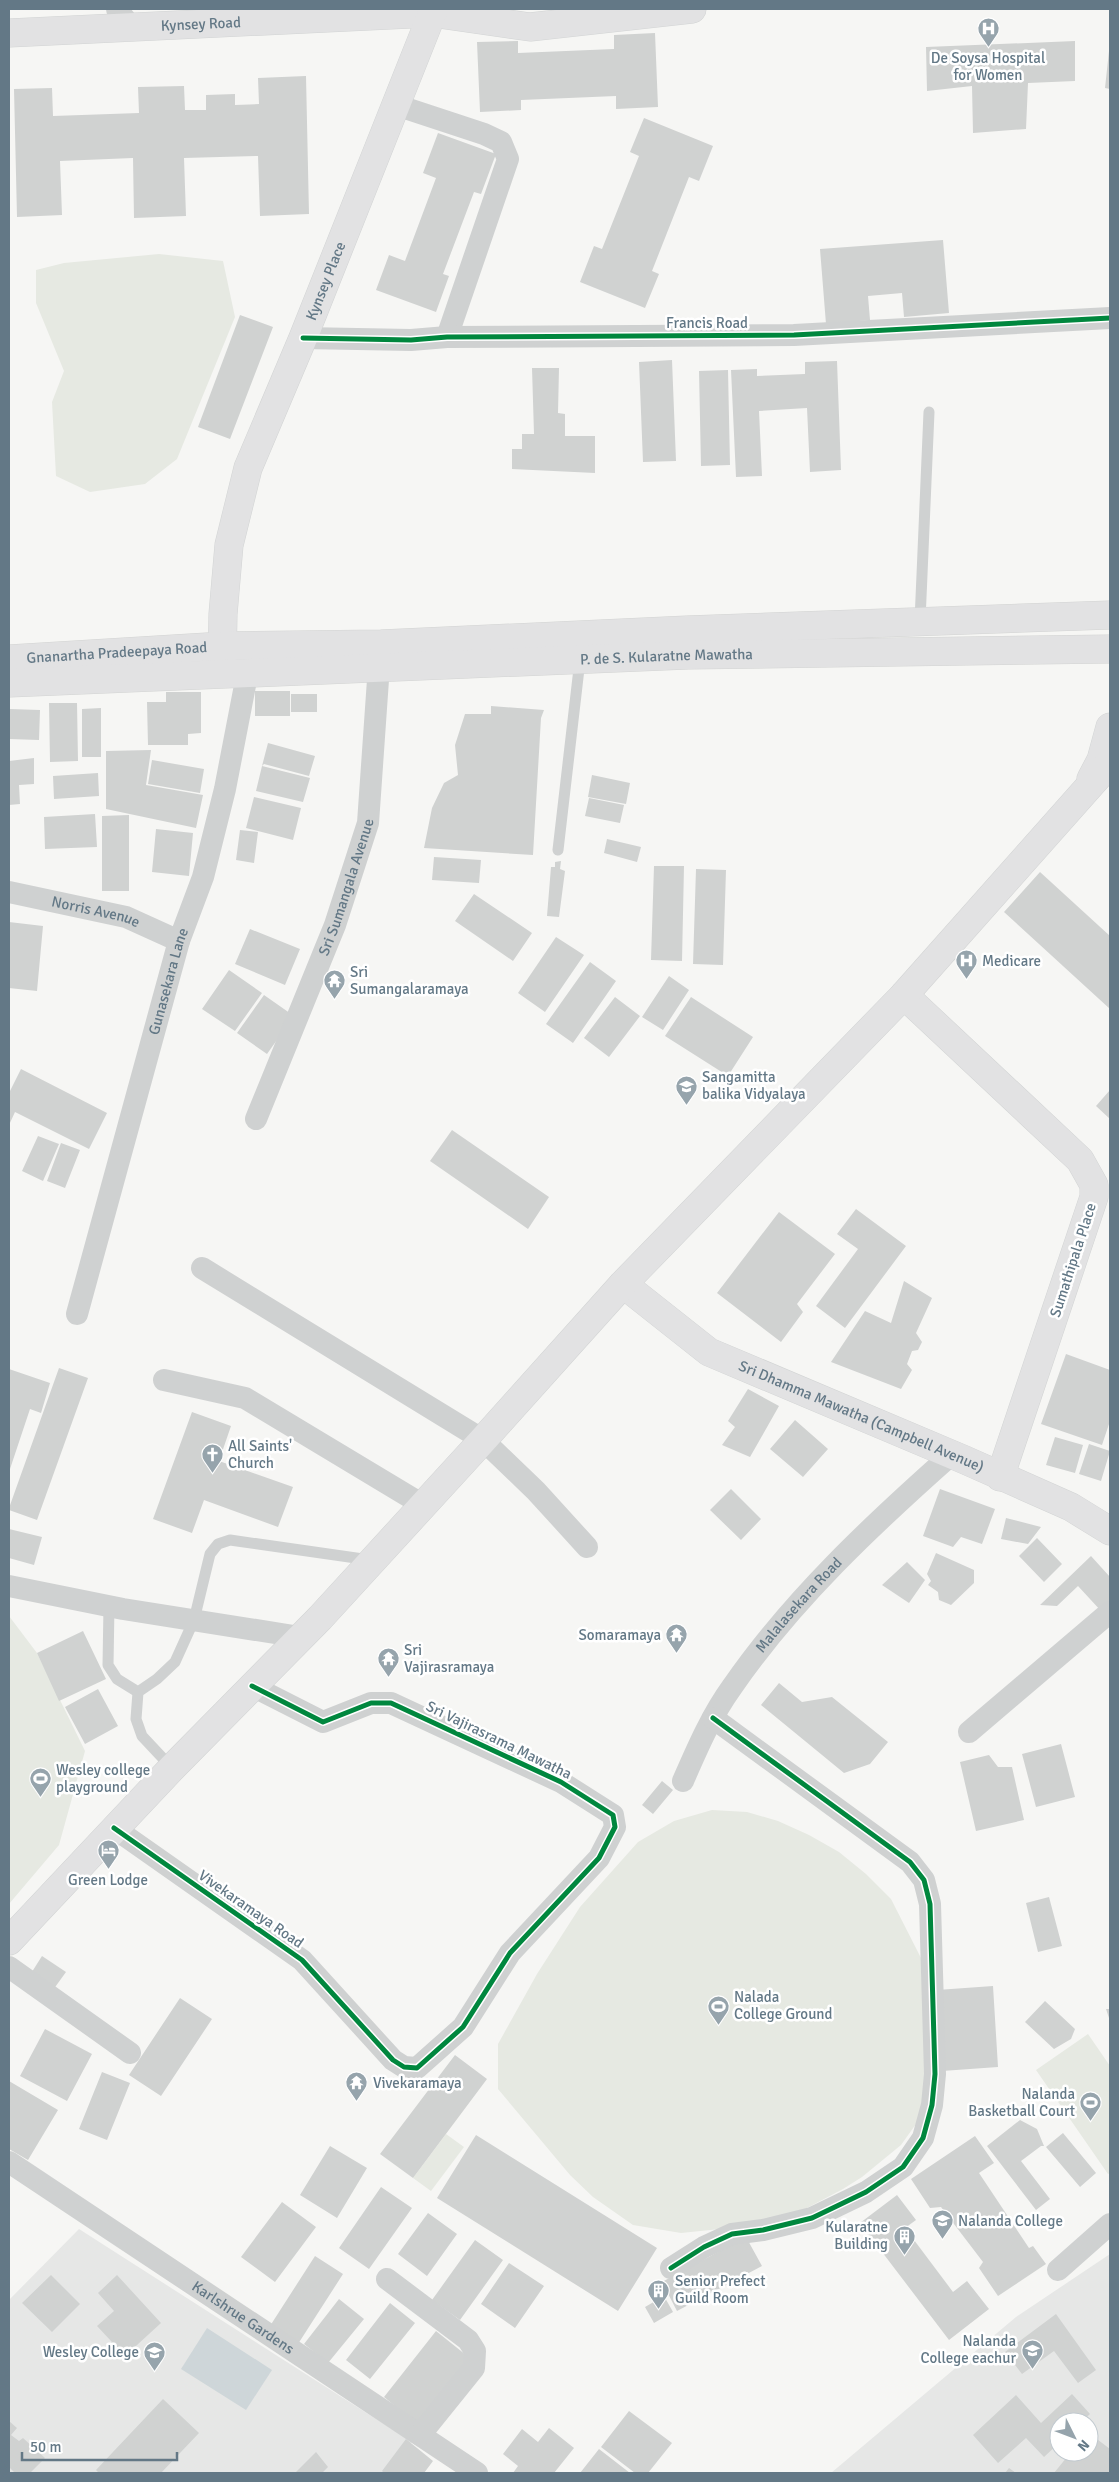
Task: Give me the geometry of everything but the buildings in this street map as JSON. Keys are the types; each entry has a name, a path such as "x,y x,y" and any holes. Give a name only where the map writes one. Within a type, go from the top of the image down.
{"main road":[{"name":"Kynsey Road","path":"9,34 125,18 433,11 530,27 692,9"},
{"name":"Kynsey Place","path":"234,675 235,646 222,614 229,545 248,468 303,338 433,11"},
{"name":"P. de S. Kularatne Mawatha","path":"234,675 379,656 920,621 1110,614"},
{"name":"P. de S. Kularatne Mawatha","path":"235,646 379,656 580,660 688,656 1110,649"},
{"name":"Gnanartha Pradeepaya Road","path":"9,658 235,646"},
{"name":"Gnanartha Pradeepaya Road","path":"9,683 234,675"},
{"path":"1088,785 1101,760 1110,727"},
{"path":"9,1941 114,1828 300,1637 372,1560 623,1284 904,995 1088,785 1110,763"},
{"name":"Sumathipala Place","path":"904,995 1080,1160 1094,1185 1094,1197 1000,1477"},
{"name":"Sri Dhamma Mawatha (Campbell Avenue)","path":"623,1284 709,1352 1070,1507 1110,1531"}],"street":[{"path":"396,105 493,138 501,142 508,159 446,337"},
{"name":"Francis Road","path":"303,338 411,340 446,337 794,335 1110,318"},
{"name":"Sri Sumangala Avenue","path":"256,1119 335,924 368,822 379,656"},
{"name":"Gunasekara Lane","path":"77,1314 179,941 203,877 225,789 234,675"},
{"name":"Norris Avenue","path":"9,892 126,917 179,941"},
{"path":"202,1268 483,1440 536,1491 587,1547"},
{"path":"164,1380 244,1398 423,1505"},
{"name":"Malalasekara Road","path":"683,1781 713,1718 730,1688 774,1629 903,1497 951,1455"},
{"path":"9,1586 109,1606 300,1637"},
{"path":"968,1732 1110,1612"},
{"name":"Sri Vajirasrama Mawatha","path":"252,1686 323,1722 371,1704 391,1703 561,1782 613,1815 615,1827 598,1858 510,1953 462,2027 417,2068 404,2067"},
{"path":"671,2268 704,2247 732,2234 764,2230 812,2218 866,2192 903,2166 923,2138 932,2105 935,2074 930,1904 924,1880 910,1862 713,1718"},
{"name":"Vivekaramaya Road","path":"114,1828 302,1960 393,2060 404,2067"},
{"path":"9,1967 130,2053"},
{"name":"Karlshrue Gardens","path":"9,2162 477,2473"},
{"path":"1058,2270 1110,2224"},
{"path":"388,2279 468,2340 475,2351 474,2368 420,2435"}],"lane":[{"path":"920,621 929,412"},
{"path":"558,850 580,660"},
{"path":"138,1692 157,1680 175,1662 194,1620 210,1554 218,1544 230,1540 372,1560"},
{"path":"109,1606 108,1665 117,1679 138,1692"},
{"path":"138,1692 136,1719 142,1736 172,1768"}],"shaded area":[{"path":"159,254 223,261 235,317 177,459 145,484 90,492 56,476 52,402 64,371 36,303 36,270 64,263"},
{"name":"Wesley college playground","path":"9,1616 37,1653 85,1751 59,1845 9,1904"},
{"name":"Nalada College Ground","path":"712,1810 747,1812 778,1821 809,1835 839,1852 866,1874 891,1899 921,1958 926,2101 916,2124 901,2145 862,2177 843,2189 805,2209 730,2228 681,2233 633,2225 593,2197 570,2175 498,2089 498,2044 537,1974 580,1907 638,1842 674,1821"},
{"name":"Nalanda Basketball Court","path":"1088,2034 1110,2066 1110,2173 1108,2174 1036,2070"},
{"path":"446,2134 464,2147 431,2191 413,2178"},
{"name":"Wesley College","path":"79,2229 412,2442 382,2473 9,2473 9,2300"},
{"name":"Nalanda College eachur","path":"1110,2254 1110,2473 831,2473 1016,2317"},
{"path":"207,2328 272,2370 246,2410 181,2369"}],"cycle path":[{"path":"303,338 411,340 447,337 794,335 1110,318"},
{"path":"114,1828 302,1960 393,2060 404,2067 417,2068 463,2027 510,1953 599,1858 615,1827 613,1815 561,1782 391,1703 371,1703 323,1722 252,1686"},
{"path":"671,2268 704,2247 732,2234 763,2230 812,2218 866,2192 903,2167 923,2138 932,2105 935,2074 930,1904 924,1880 910,1862 713,1718"}],"place":[{"name":"De Soysa Hospital for Women","path":"988,48"},
{"name":"Medicare","path":"966,980"},
{"name":"Sri Sumangalaramaya","path":"334,1000"},
{"name":"Sangamitta balika Vidyalaya","path":"686,1105"},
{"name":"All Saints' Church","path":"212,1474"},
{"name":"Somaramaya","path":"677,1654"},
{"name":"Sri Vajirasramaya","path":"388,1678"},
{"name":"Wesley college playground","path":"40,1798"},
{"name":"Green Lodge","path":"108,1870"},
{"name":"Nalada College Ground","path":"718,2025"},
{"name":"Vivekaramaya","path":"357,2102"},
{"name":"Nalanda Basketball Court","path":"1091,2122"},
{"name":"Nalanda College","path":"942,2240"},
{"name":"Kularatne Building","path":"904,2255"},
{"name":"Senior Prefect Guild Room","path":"659,2309"},
{"name":"Nalanda College eachur","path":"1032,2369"},
{"name":"Wesley College","path":"155,2371"}]}
